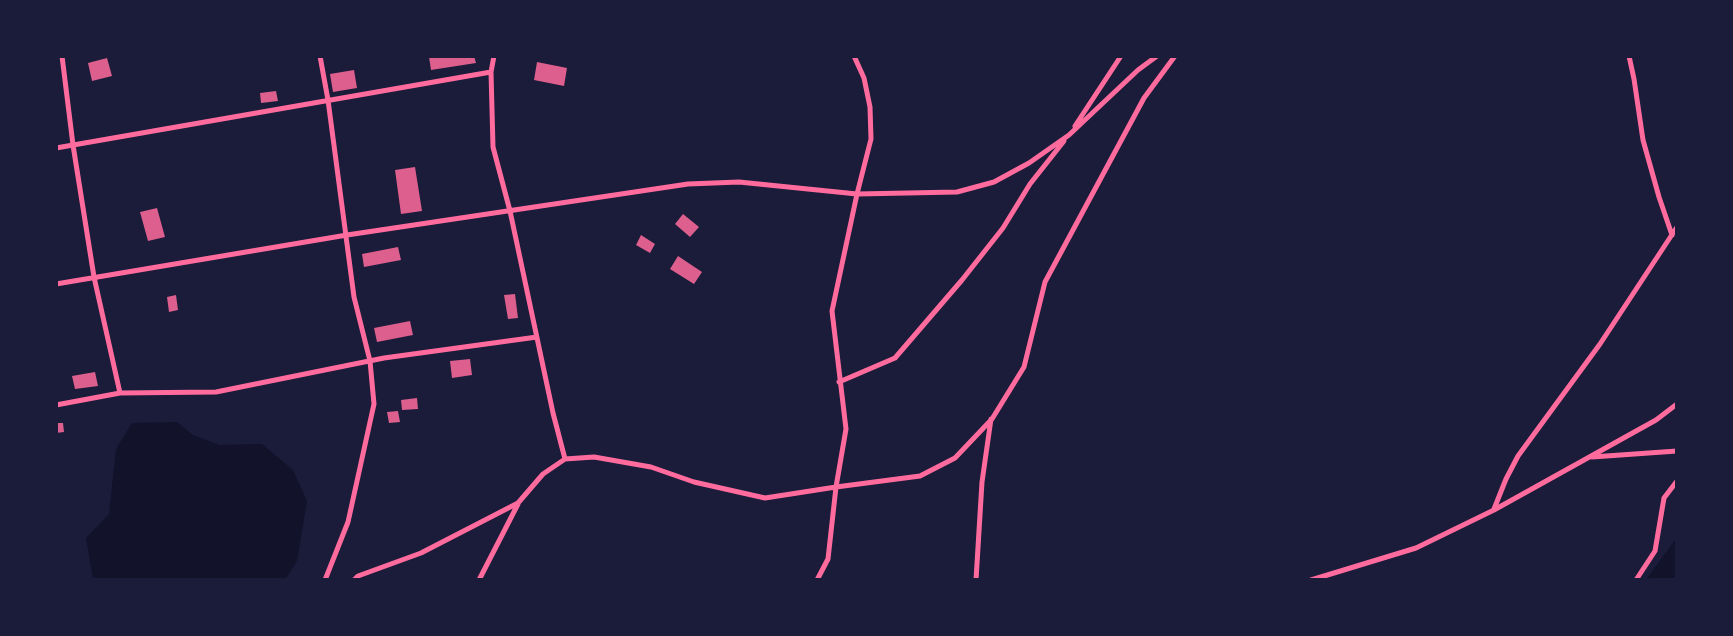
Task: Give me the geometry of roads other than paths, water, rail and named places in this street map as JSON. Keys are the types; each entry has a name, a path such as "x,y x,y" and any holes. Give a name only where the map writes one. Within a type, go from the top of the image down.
{"street":[{"path":"62,56 73,145 94,278 120,393"},
{"path":"320,56 347,235 354,298 370,361 374,404 348,522 325,580"},
{"path":"494,56 491,72 493,147 510,211 553,413 565,459"},
{"path":"817,580 828,559 836,487 846,429 832,311 871,139 870,107 864,78 854,56"},
{"path":"839,382 896,358 1003,228 1030,184 1069,135 1121,56"},
{"path":"56,284 347,235 688,184 730,182 857,194 958,192 994,182 1029,162 1069,135 1138,70 1157,56"},
{"path":"479,580 518,503 543,474 565,459 594,457 651,467 694,482 765,498 920,476 955,458 992,419 1024,367 1045,282 1144,98 1175,56"},
{"path":"1629,56 1643,140 1672,235"},
{"path":"56,148 491,72"},
{"path":"1494,510 1506,479 1518,456 1600,344 1677,228"},
{"path":"56,405 120,393 216,392 370,361 537,336"},
{"path":"1311,580 1416,548 1494,510 1656,420 1677,404"},
{"path":"976,580 982,482 992,419"},
{"path":"1589,457 1677,451"},
{"path":"1636,580 1655,551 1664,498 1677,481"},
{"path":"354,580 358,576 421,553 518,503"}]}
